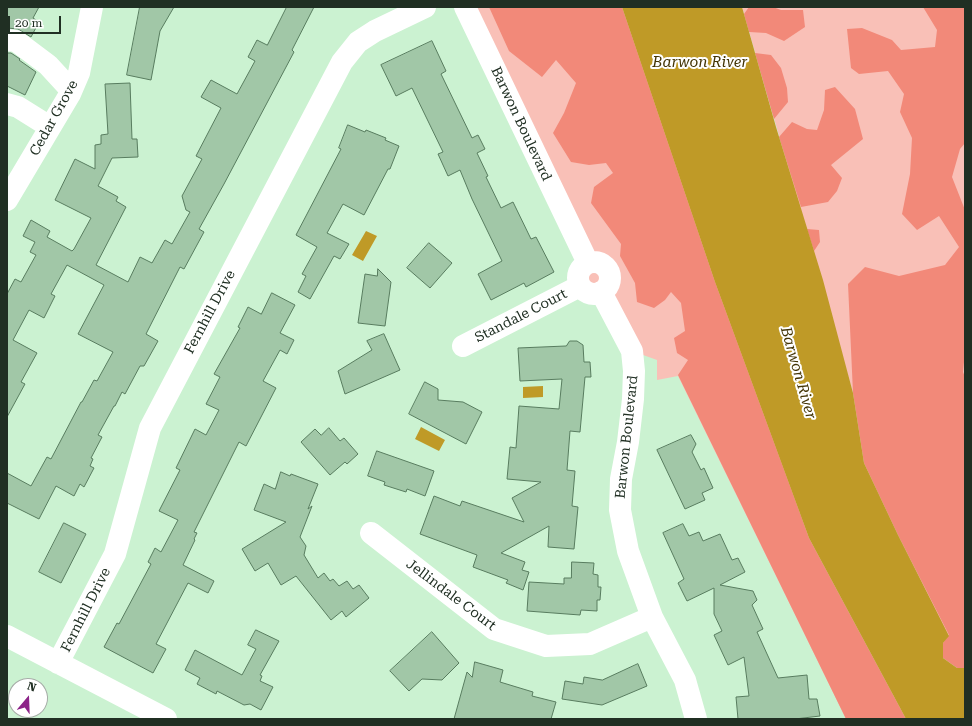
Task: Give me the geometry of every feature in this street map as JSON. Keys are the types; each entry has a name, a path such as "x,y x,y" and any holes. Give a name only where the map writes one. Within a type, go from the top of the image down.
{"street":[{"name":"Cedar Grove","path":"7,200 72,90 79,73 92,7"},
{"name":"Fernhill Drive","path":"58,663 115,554 150,428 342,62 358,42 375,31 425,7"},
{"name":"Barwon Boulevard","path":"465,7 588,264"},
{"path":"7,40 16,41 48,65 72,90"},
{"path":"7,104 18,107 50,128"},
{"path":"593,262 603,265 609,274 608,284 601,292 587,292 580,286 580,270 588,264 593,262"},
{"name":"Standale Court","path":"463,346 580,286"},
{"name":"Barwon Boulevard","path":"601,292 632,351 634,371 633,399 622,479 620,510 628,551 652,617 685,680 696,719"},
{"name":"Jellindale Court","path":"371,533 494,630 546,646 590,644 652,617"},
{"path":"7,636 166,719"}],"shaded area":[{"path":"465,7 622,7 809,538 906,719 846,719 678,376 657,380 657,360 632,351 592,293 587,292 579,276 583,266"},
{"path":"489,7 622,7 715,282 809,538 906,719 846,719 678,375 688,360 677,353 674,338 685,331 681,303 671,292 665,300 654,308 637,302 635,283 620,256 621,244 591,203 594,187 613,173 606,163 589,165 571,162 553,133 564,113 576,83 556,60 542,77 509,51"},
{"path":"742,7 965,7 965,668 943,643 929,597 864,463 853,393"},
{"path":"749,7 773,7 781,10 803,10 805,27 784,41 766,33 749,32 744,14"},
{"path":"923,7 965,7 965,143 960,149 952,177 965,210 965,352 963,372 965,377 964,669 957,668 943,658 943,643 949,635 898,535 864,463 853,393 848,284 865,267 899,276 945,265 959,247 939,216 917,230 902,214 910,174 912,138 900,112 904,94 888,71 859,74 851,68 847,29 862,28 892,40 901,50 935,47 937,30"},
{"path":"755,53 771,55 781,68 787,88 788,102 774,119"},
{"path":"835,87 855,109 863,139 831,165 842,178 837,191 828,202 801,207 779,137 792,122 807,129 817,130 824,110 825,90"},
{"path":"807,229 819,230 820,242 814,251"}],"water":[{"name":"Barwon River","path":"622,7 742,7 776,127 823,280 853,393 864,463 898,535 949,636 943,643 943,658 957,668 965,668 965,719 906,719 809,538 715,282"},
{"path":"366,231 377,236 363,261 352,255"},
{"path":"543,386 543,397 523,398 523,387"},
{"path":"421,427 445,440 439,451 415,439"}],"building":[{"path":"7,7 39,7 33,18 39,22 31,37 18,29 7,28"},
{"path":"140,7 174,7 160,31 151,80 127,75"},
{"path":"287,7 314,7 292,50 294,52 199,229 204,232 184,269 180,267 146,334 158,341 144,366 140,366 125,394 122,392 98,435 102,437 91,458 93,459 90,466 94,468 84,487 80,484 74,496 56,486 39,519 7,503 7,473 31,486 47,457 51,459 81,402 94,380 97,381 113,352 78,334 104,285 67,265 51,294 55,296 44,318 29,310 13,340 37,353 21,382 25,384 7,417 7,294 15,279 21,282 36,255 30,252 35,242 23,236 31,220 50,231 47,237 72,251 91,218 55,200 75,159 95,169 95,145 101,144 101,135 108,134 105,84 130,83 132,139 137,139 138,157 112,158 98,186 118,197 116,201 126,207 96,265 128,282 140,257 152,263 165,240 172,244 190,212 186,210 182,196 202,159 196,156 221,108 201,97 211,80 237,94 255,61 248,57 257,40 267,45"},
{"path":"432,41 446,71 441,74 472,138 478,135 485,149 477,153 488,176 486,177 501,208 513,202 531,239 536,237 554,272 526,287 524,283 491,300 478,274 502,261 472,199 460,170 448,176 438,154 443,152 412,88 396,96 381,65"},
{"path":"7,53 11,53 36,72 25,95 7,86"},
{"path":"348,125 386,138 385,140 399,146 390,169 388,169 364,215 343,204 327,233 349,244 340,259 334,256 310,299 298,292 306,276 302,274 317,247 296,235 341,149 339,148"},
{"path":"429,243 452,263 430,288 407,268"},
{"path":"378,269 391,282 385,326 358,323 365,274 377,276"},
{"path":"272,293 295,305 280,333 294,340 287,354 280,350 263,381 276,388 246,446 239,442 194,532 197,533 194,539 195,540 183,565 214,581 208,593 188,583 156,644 166,649 153,673 104,647 117,623 119,624 151,564 148,562 155,548 161,552 178,520 159,511 180,470 176,468 195,429 206,435 219,410 206,404 220,377 214,374 240,328 238,327 248,307 261,314"},
{"path":"384,334 400,370 345,394 338,371 372,350 367,341"},
{"path":"570,341 577,341 583,345 584,362 590,362 591,377 585,377 580,432 570,431 567,470 575,471 572,506 578,507 574,549 548,547 549,526 501,553 525,562 522,570 529,572 523,590 506,583 508,580 473,567 477,555 420,534 434,496 460,506 462,501 524,522 512,498 541,482 507,479 510,447 516,448 519,406 559,409 562,379 520,381 518,348 566,346"},
{"path":"425,382 438,389 438,400 463,402 482,412 466,444 409,414"},
{"path":"329,428 340,441 344,438 358,454 347,464 345,462 330,475 301,442 315,429 321,435"},
{"path":"691,435 696,444 692,452 701,470 704,468 713,488 702,493 705,500 685,509 657,450"},
{"path":"377,451 434,471 425,496 407,489 406,492 384,485 385,482 368,476"},
{"path":"281,472 318,484 308,509 312,506 300,537 306,546 304,555 318,578 324,573 330,581 333,579 339,586 347,581 353,589 359,585 369,598 346,617 342,611 331,620 296,576 281,585 268,563 255,571 242,549 286,522 254,510 264,484 275,489"},
{"path":"64,523 86,534 61,583 39,572"},
{"path":"683,524 689,536 699,532 703,541 720,534 732,560 738,558 745,572 720,585 753,591 757,600 752,605 763,629 757,632 778,678 807,675 809,699 817,699 820,716 795,719 738,719 736,697 749,696 744,657 728,665 714,635 722,631 714,614 714,588 687,601 678,583 684,579 663,533"},
{"path":"572,562 594,563 593,574 598,575 598,587 601,587 600,600 597,600 597,611 581,610 580,615 527,611 529,582 564,584 564,578 571,578"},
{"path":"256,630 279,641 260,675 262,676 260,681 273,687 261,710 250,704 244,705 217,691 216,694 197,684 200,678 185,670 195,650 242,675 256,649 248,645"},
{"path":"432,632 459,663 442,680 422,679 409,691 390,671"},
{"path":"475,662 503,670 500,682 533,692 532,696 556,702 551,719 454,719 467,672 472,677"},
{"path":"638,664 647,686 602,705 562,699 565,681 583,684 584,677 602,680"}]}
